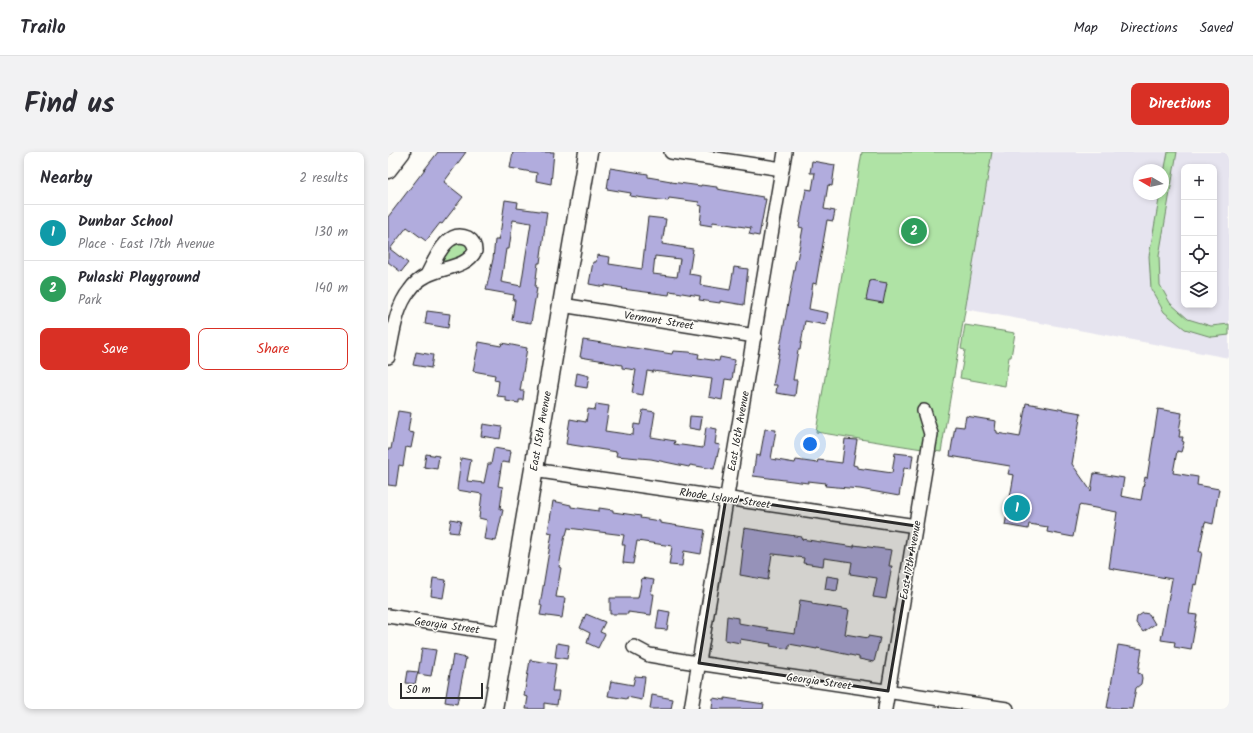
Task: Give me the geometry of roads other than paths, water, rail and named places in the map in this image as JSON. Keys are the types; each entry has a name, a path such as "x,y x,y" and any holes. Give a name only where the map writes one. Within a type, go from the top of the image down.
{"main road":[{"name":"East 15th Avenue","path":"493,709 588,152"}],"street":[{"path":"388,170 402,152"},
{"path":"671,152 782,170"},
{"name":"East 16th Avenue","path":"691,709 785,152"},
{"path":"388,358 397,318 404,298 416,283 427,275"},
{"name":"Vermont Street","path":"562,305 755,336"},
{"name":"East 17th Avenue","path":"885,709 932,434 924,411"},
{"name":"Rhode Island Street","path":"534,470 916,526"},
{"name":"Georgia Street","path":"388,616 506,634"},
{"name":"Georgia Street","path":"634,647 649,655 1007,709"}],"place":[{"name":"Pulaski Playground","path":"914,231"},
{"name":"Dunbar School","path":"1017,508"}]}
